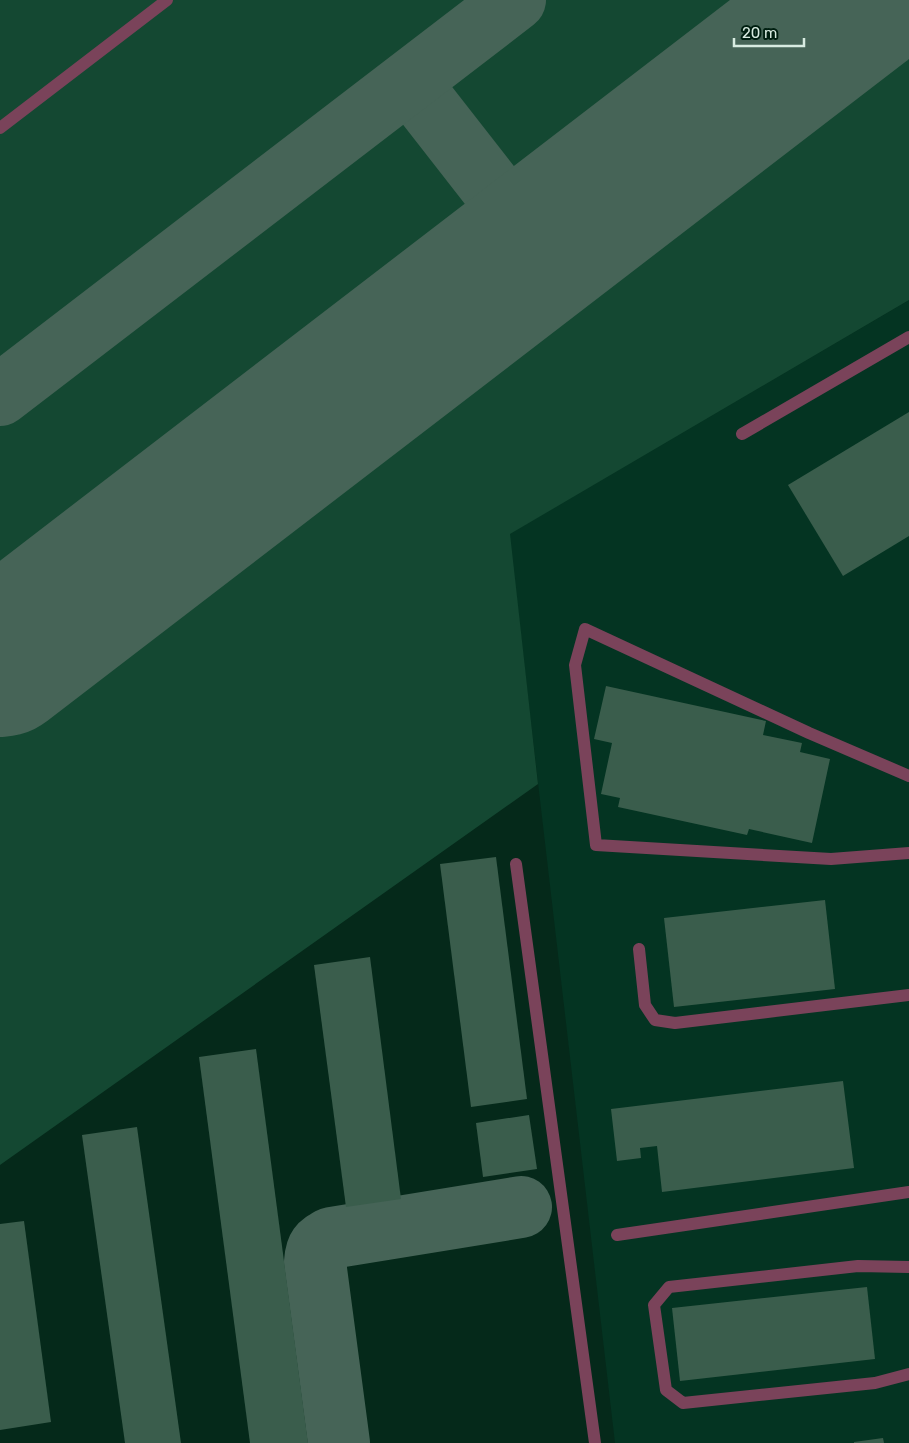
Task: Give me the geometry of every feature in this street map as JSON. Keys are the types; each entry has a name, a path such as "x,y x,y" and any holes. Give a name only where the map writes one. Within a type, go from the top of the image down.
{"lane":[{"path":"0,128 167,0"},
{"path":"742,434 909,337"},
{"path":"909,776 809,733 585,629 575,665 596,845 831,859 909,853"},
{"path":"516,864 595,1443"},
{"path":"639,949 645,1005 655,1020 675,1022 909,995"},
{"path":"617,1235 909,1192"},
{"path":"909,1267 858,1266 669,1287 654,1305 666,1390 684,1403 875,1383 909,1374"}],"shaded area":[{"path":"0,0 909,0 909,300 510,534 538,784 0,1165"},
{"path":"909,300 909,1443 615,1443 509,534"}],"building":[{"path":"909,412 909,536 843,576 788,485"},
{"path":"606,686 766,721 763,735 802,743 800,752 830,759 812,843 749,829 747,835 618,807 620,798 601,794 612,743 594,739"},
{"path":"496,857 527,1099 471,1107 440,864"},
{"path":"825,900 835,989 674,1007 664,918"},
{"path":"370,957 401,1199 346,1207 314,965"},
{"path":"256,1049 308,1443 250,1443 199,1057"},
{"path":"843,1081 854,1168 662,1192 657,1146 640,1148 641,1158 617,1161 611,1109"},
{"path":"529,1115 537,1169 483,1177 476,1123"},
{"path":"137,1127 181,1443 125,1443 82,1135"},
{"path":"24,1221 51,1422 0,1430 0,1224"},
{"path":"867,1287 875,1359 680,1381 672,1308"},
{"path":"883,1438 884,1443 854,1443 854,1442"}],"taxiway":[{"path":"0,395 515,0"},
{"path":"409,82 537,246"},
{"path":"339,1443 315,1262 319,1247 331,1238 521,1207"}],"runway":[{"path":"0,659 858,0"}]}
